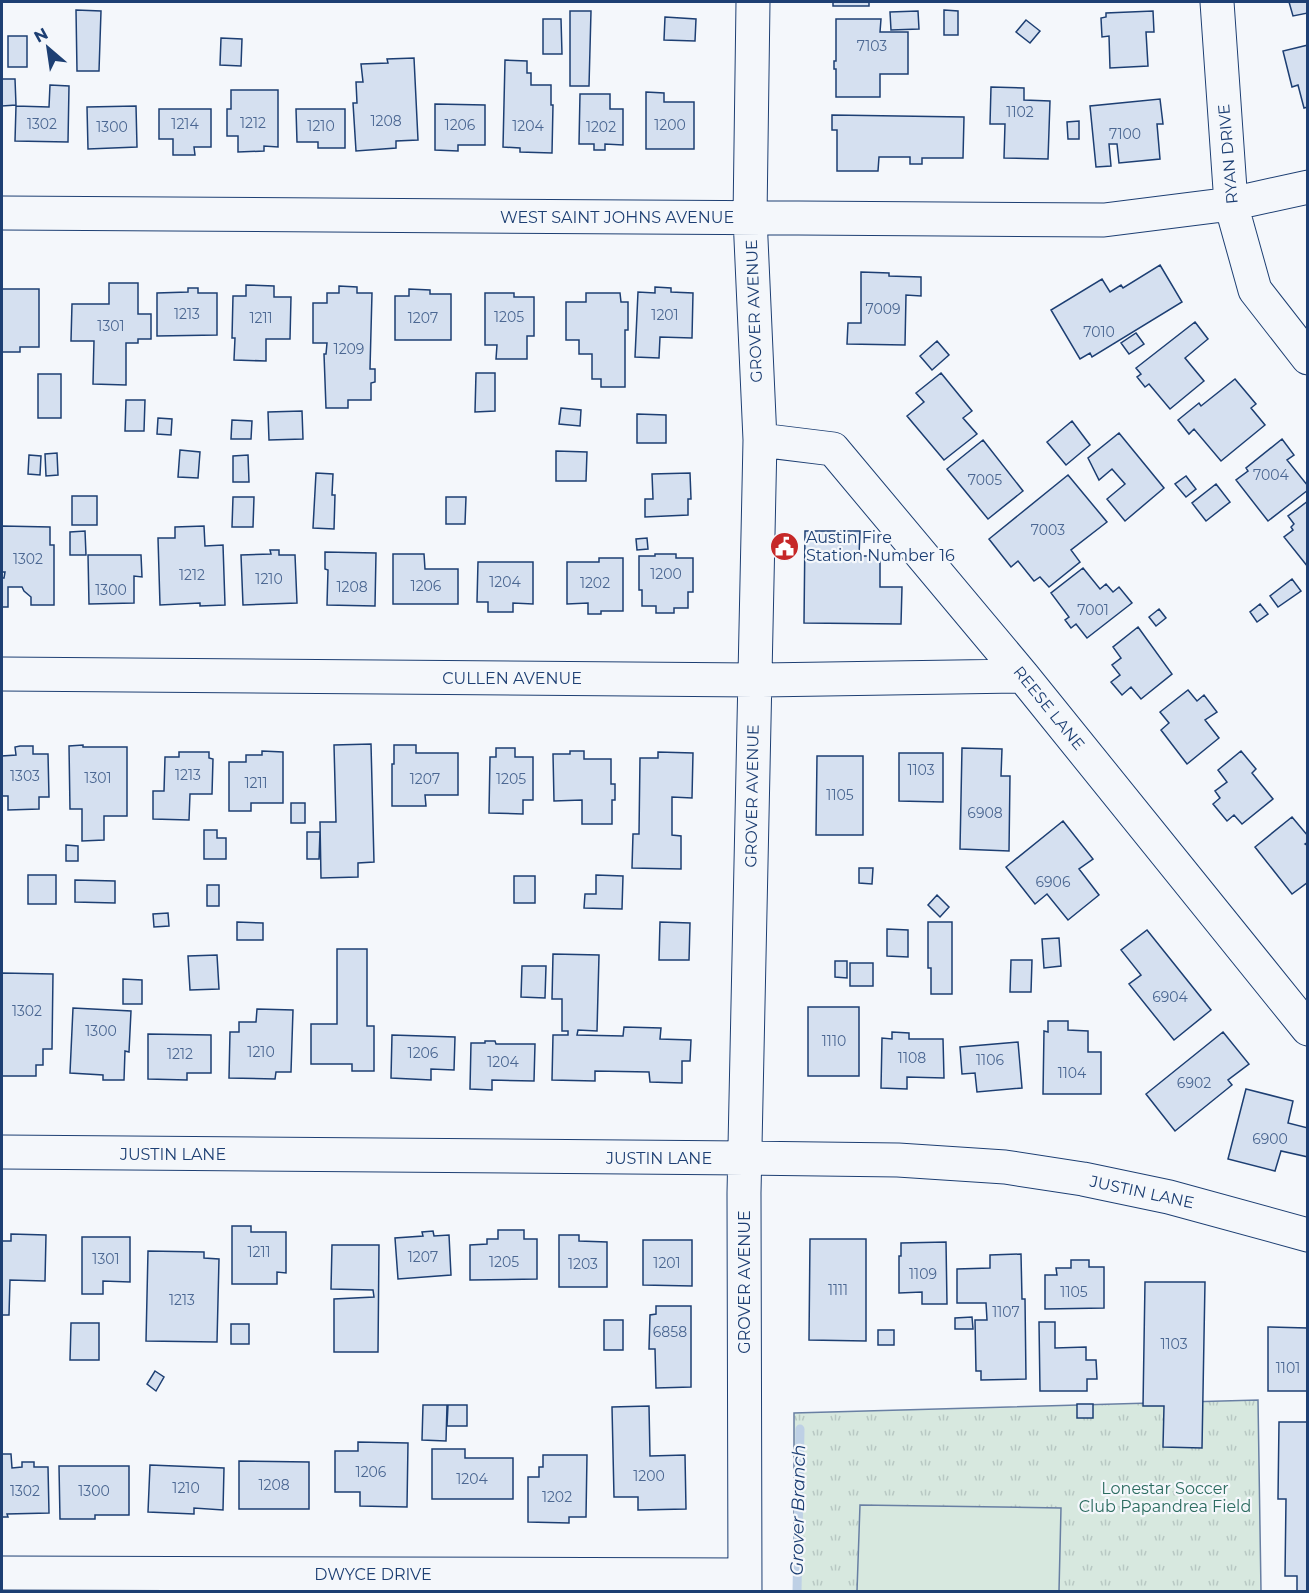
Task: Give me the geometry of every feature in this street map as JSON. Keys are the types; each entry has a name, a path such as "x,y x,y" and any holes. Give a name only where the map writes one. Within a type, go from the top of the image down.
{"street":[{"name":"GROVER AVENUE","path":"745,1583 745,1158 760,440 750,217 753,2"},
{"name":"RYAN DRIVE","path":"1217,2 1231,204 1255,290 1308,358"},
{"name":"WEST SAINT JOHNS AVENUE","path":"2,213 1104,220 1231,204 1308,187"},
{"name":"REESE LANE","path":"760,440 833,449 1023,676 1308,1029"},
{"name":"CULLEN AVENUE","path":"2,674 754,680 1023,676"},
{"name":"JUSTIN LANE","path":"2,1152 898,1160 1005,1167 1083,1179 1169,1197 1304,1231"},
{"name":"DWYCE DRIVE","path":"2,1573 745,1583"}],"green space":[{"name":"Lonestar Soccer Club Papandrea Field","path":"1258,1400 1261,1591 794,1591 794,1413"},
{"path":"860,1505 1061,1508 1059,1591 857,1591"}],"building":[{"path":"833,2 869,2 869,6 833,6"},
{"path":"1289,2 1308,2 1308,13 1293,16"},
{"path":"76,10 101,11 99,71 77,71"},
{"path":"944,10 958,11 958,35 944,35"},
{"path":"570,11 591,11 589,86 570,86"},
{"path":"918,11 919,29 891,30 890,12"},
{"path":"1153,11 1154,32 1146,32 1148,66 1110,68 1109,36 1102,37 1101,18 1106,17 1106,13"},
{"path":"665,17 696,19 695,41 664,40"},
{"path":"543,19 561,19 562,54 543,54"},
{"path":"836,19 881,19 880,32 908,32 908,74 880,74 880,97 836,97 834,61 836,61"},
{"path":"1026,20 1040,31 1030,43 1016,32"},
{"path":"8,36 27,36 27,67 8,67"},
{"path":"221,38 242,39 241,66 220,65"},
{"path":"1308,45 1308,107 1304,108 1298,85 1292,87 1283,51"},
{"path":"414,58 418,140 396,141 396,148 356,151 353,103 357,103 356,82 363,82 361,64 388,63 387,59"},
{"path":"505,60 527,61 527,73 531,73 531,85 551,85 552,153 520,152 520,148 503,147"},
{"path":"2,79 15,79 16,105 2,106"},
{"path":"50,85 69,86 68,142 15,141 16,106 49,107"},
{"path":"991,87 1024,88 1024,100 1050,101 1048,159 1004,158 1005,124 990,124"},
{"path":"231,90 278,90 278,147 264,146 264,151 238,152 238,136 227,136 227,109 231,109"},
{"path":"646,92 664,93 664,102 694,102 694,149 646,149"},
{"path":"580,94 610,94 610,109 623,109 623,145 605,144 605,150 594,150 594,144 579,144"},
{"path":"1160,99 1163,124 1157,124 1160,159 1119,163 1117,144 1109,144 1111,166 1096,167 1090,106"},
{"path":"435,104 485,105 485,145 458,145 458,151 435,150"},
{"path":"136,106 137,147 88,149 87,107"},
{"path":"159,109 211,109 211,147 194,147 195,155 173,155 173,139 159,139"},
{"path":"296,109 345,109 345,148 318,148 318,142 297,142"},
{"path":"832,115 964,117 963,158 922,158 922,164 910,164 910,157 879,157 878,171 837,171 837,130 832,130"},
{"path":"1079,121 1079,139 1068,139 1067,122"},
{"path":"1160,265 1182,302 1092,357 1090,353 1080,359 1051,310 1102,279 1110,292 1121,285 1123,288"},
{"path":"861,272 921,277 921,296 906,295 905,345 847,344 848,323 861,323"},
{"path":"109,283 138,283 138,314 151,314 151,339 138,339 138,343 126,343 126,385 93,384 94,341 71,341 72,304 109,304"},
{"path":"246,285 274,286 274,297 291,297 290,339 266,339 266,361 234,360 233,296 246,296"},
{"path":"339,286 357,287 357,293 372,293 370,369 375,369 375,382 371,383 371,400 348,400 348,408 326,408 324,354 326,354 327,343 313,343 313,303 327,303 327,293 339,293"},
{"path":"655,287 671,288 671,292 693,293 692,338 660,337 659,358 635,357 638,292 655,293"},
{"path":"188,288 198,288 198,293 217,293 217,335 157,336 157,293 188,292"},
{"path":"2,289 39,289 39,347 20,347 20,352 2,352"},
{"path":"409,289 430,290 430,294 451,294 451,340 395,340 395,296 409,296"},
{"path":"485,293 514,293 514,297 534,297 534,336 527,336 527,359 496,359 497,345 485,345"},
{"path":"586,293 620,293 621,302 628,302 628,330 625,330 625,387 601,387 601,379 592,379 592,354 579,354 579,340 566,340 566,302 586,302"},
{"path":"1195,322 1208,339 1185,358 1204,381 1170,409 1149,384 1145,387 1137,377 1141,374 1136,368"},
{"path":"1136,333 1144,344 1129,354 1121,343"},
{"path":"937,341 949,355 932,370 920,356"},
{"path":"476,373 495,373 495,411 475,412"},
{"path":"941,373 972,411 963,418 977,434 944,460 907,416 924,402 916,393"},
{"path":"38,374 61,374 61,418 38,418"},
{"path":"1235,379 1256,404 1251,408 1265,425 1221,461 1194,429 1189,434 1178,420 1199,403 1201,406"},
{"path":"126,400 145,400 144,431 125,431"},
{"path":"561,408 581,410 580,426 559,424"},
{"path":"302,411 303,439 269,440 268,412"},
{"path":"637,414 666,415 666,443 637,443"},
{"path":"158,418 172,419 171,435 157,434"},
{"path":"232,420 252,421 251,439 231,439"},
{"path":"1072,421 1090,445 1066,465 1047,442"},
{"path":"1119,433 1164,488 1125,521 1107,499 1125,484 1112,469 1099,480 1088,458"},
{"path":"1282,439 1294,455 1287,460 1308,486 1308,490 1268,521 1236,480 1248,471 1246,468"},
{"path":"983,440 1023,491 988,519 947,469"},
{"path":"180,450 200,452 198,478 178,477"},
{"path":"556,451 587,452 586,481 556,481"},
{"path":"57,453 58,475 46,476 45,454"},
{"path":"29,455 41,456 40,475 28,474"},
{"path":"248,455 249,482 233,482 233,456"},
{"path":"316,473 333,474 334,529 313,528"},
{"path":"690,473 691,499 688,499 688,515 645,517 645,499 653,499 652,474"},
{"path":"1068,475 1107,522 1071,550 1080,562 1049,587 1040,577 1034,581 1018,561 1011,567 989,539"},
{"path":"1186,476 1196,489 1186,497 1175,484"},
{"path":"1216,484 1230,502 1206,521 1192,503"},
{"path":"72,496 97,496 97,525 72,525"},
{"path":"233,497 254,497 253,527 232,527"},
{"path":"446,497 466,497 465,524 446,524"},
{"path":"1308,501 1308,567 1284,537 1293,530 1291,527 1294,524 1288,516"},
{"path":"2,526 50,527 50,545 54,545 54,605 31,605 31,597 22,587 8,587 8,607 2,607 2,578 5,572 2,572"},
{"path":"204,526 205,546 223,545 225,605 200,606 200,603 160,605 158,538 175,538 175,527"},
{"path":"85,531 86,555 70,555 70,532"},
{"path":"805,531 860,531 859,556 880,556 880,587 902,587 901,624 804,623"},
{"path":"647,538 648,549 637,550 636,539"},
{"path":"270,550 279,550 279,555 295,555 297,603 243,605 241,555 271,554"},
{"path":"325,552 376,553 375,606 327,605 328,570 325,569"},
{"path":"393,554 424,554 425,569 458,569 458,604 393,604"},
{"path":"655,554 676,554 676,558 693,558 693,592 688,592 688,608 674,608 674,613 656,613 656,606 642,606 642,590 639,590 639,556 655,556"},
{"path":"88,555 141,555 142,577 134,576 134,603 89,604"},
{"path":"599,558 623,558 623,611 601,611 601,614 588,614 588,603 567,604 567,562 599,562"},
{"path":"478,562 533,562 533,604 513,603 513,612 488,612 488,602 477,602"},
{"path":"1083,568 1100,589 1106,584 1113,592 1119,587 1132,603 1087,638 1076,624 1071,628 1065,620 1069,617 1051,593"},
{"path":"1292,579 1301,591 1278,607 1270,596"},
{"path":"1260,604 1268,614 1257,622 1250,612"},
{"path":"1159,609 1166,618 1156,626 1149,617"},
{"path":"1138,627 1172,674 1141,699 1131,687 1122,695 1111,682 1120,675 1112,665 1121,658 1113,647"},
{"path":"1188,690 1197,701 1204,695 1217,712 1205,720 1219,738 1187,764 1161,730 1169,723 1160,712"},
{"path":"371,744 374,862 358,863 358,877 321,878 320,822 336,822 334,745"},
{"path":"83,745 83,747 127,747 127,816 104,816 104,840 82,841 82,809 70,809 69,746"},
{"path":"394,745 416,745 416,753 458,753 458,795 425,795 426,806 392,806"},
{"path":"33,746 33,754 48,754 49,797 39,797 39,809 8,810 8,796 2,796 2,756 16,755 15,747"},
{"path":"496,748 515,748 515,757 533,757 533,800 523,800 523,814 489,813 490,757 496,757"},
{"path":"962,748 1002,749 1001,776 1010,776 1009,851 960,849"},
{"path":"262,751 283,752 283,803 251,803 251,811 229,811 229,762 246,762 246,755 262,755"},
{"path":"570,751 584,751 584,759 611,759 611,784 615,784 612,824 582,824 582,800 554,801 553,754 570,754"},
{"path":"1241,751 1256,769 1252,773 1273,799 1242,824 1234,815 1227,821 1213,804 1220,798 1215,791 1227,782 1218,770"},
{"path":"179,752 209,752 209,758 213,759 212,794 190,794 189,820 153,819 153,791 164,791 165,757 179,757"},
{"path":"658,752 693,753 692,798 672,797 672,835 681,836 681,869 632,868 633,834 639,834 640,758 658,758"},
{"path":"899,753 943,753 943,802 899,801"},
{"path":"817,756 863,756 863,835 816,835"},
{"path":"291,803 305,803 305,823 291,823"},
{"path":"1292,817 1308,836 1308,842 1305,844 1308,846 1308,882 1292,894 1255,847"},
{"path":"1063,821 1093,859 1079,869 1099,895 1068,920 1047,894 1035,904 1006,867"},
{"path":"204,830 217,830 217,838 226,838 226,859 204,859"},
{"path":"307,832 320,832 319,859 307,859"},
{"path":"66,845 78,846 78,861 66,861"},
{"path":"859,868 873,868 872,884 859,883"},
{"path":"28,875 56,875 56,904 28,904"},
{"path":"596,875 623,876 622,909 584,908 585,894 596,894"},
{"path":"514,876 535,876 535,903 514,903"},
{"path":"75,880 115,881 115,903 75,902"},
{"path":"207,885 219,885 219,906 207,906"},
{"path":"937,895 949,907 940,917 928,905"},
{"path":"168,913 169,926 154,927 153,914"},
{"path":"237,922 263,923 263,940 237,940"},
{"path":"660,922 690,923 689,960 659,960"},
{"path":"928,922 952,922 952,994 931,994 931,968 928,968"},
{"path":"887,929 908,930 908,957 887,956"},
{"path":"1147,930 1211,1010 1174,1040 1129,984 1141,975 1121,950"},
{"path":"1059,938 1061,966 1044,968 1042,939"},
{"path":"337,949 367,949 367,1026 374,1026 374,1071 352,1071 352,1064 311,1064 311,1024 337,1024"},
{"path":"553,954 599,955 597,1031 578,1030 577,1035 623,1036 624,1027 661,1028 660,1039 691,1040 690,1061 682,1061 682,1083 650,1082 649,1072 595,1071 595,1081 552,1080 553,1035 568,1035 568,1031 562,1031 562,999 552,999"},
{"path":"217,955 219,989 190,990 188,956"},
{"path":"1011,960 1032,960 1031,992 1010,992"},
{"path":"835,961 847,961 847,978 835,977"},
{"path":"850,963 873,963 873,986 850,986"},
{"path":"522,966 546,966 545,998 521,997"},
{"path":"2,973 53,974 52,1049 43,1049 43,1065 36,1065 36,1076 2,1076"},
{"path":"123,979 142,980 142,1004 123,1004"},
{"path":"808,1007 859,1007 859,1076 808,1076"},
{"path":"73,1008 131,1011 129,1052 125,1051 124,1080 103,1080 103,1075 70,1073"},
{"path":"257,1009 293,1010 291,1072 276,1072 275,1079 229,1078 230,1032 239,1032 239,1022 256,1022"},
{"path":"1048,1021 1068,1021 1068,1030 1088,1031 1088,1052 1101,1052 1101,1094 1043,1094 1044,1031 1048,1032"},
{"path":"892,1032 909,1033 909,1039 943,1039 944,1078 907,1077 907,1089 881,1088 882,1038 892,1039"},
{"path":"1223,1032 1249,1064 1228,1080 1232,1085 1175,1131 1146,1094"},
{"path":"148,1034 211,1035 211,1073 187,1073 187,1080 148,1079"},
{"path":"392,1035 455,1037 454,1070 431,1069 431,1080 391,1078"},
{"path":"485,1041 495,1041 496,1044 535,1044 534,1081 492,1080 492,1090 470,1089 471,1043 485,1043"},
{"path":"1018,1042 1022,1088 977,1092 975,1073 962,1074 960,1047"},
{"path":"1246,1089 1293,1101 1288,1123 1308,1128 1308,1157 1281,1151 1275,1171 1228,1159"},
{"path":"232,1226 251,1226 251,1232 286,1232 286,1273 277,1272 277,1284 232,1284"},
{"path":"498,1230 524,1230 524,1239 537,1239 537,1279 470,1280 470,1245 487,1244 487,1239 498,1239"},
{"path":"433,1231 434,1236 449,1235 451,1275 398,1279 395,1238 423,1236 422,1232"},
{"path":"11,1234 46,1235 45,1281 10,1280 9,1315 2,1315 2,1241 11,1241"},
{"path":"559,1235 579,1235 579,1241 607,1242 607,1287 559,1287"},
{"path":"82,1237 130,1237 130,1282 103,1281 103,1294 82,1294"},
{"path":"810,1239 866,1239 866,1341 809,1340"},
{"path":"643,1240 692,1240 692,1286 643,1285"},
{"path":"946,1242 947,1304 922,1304 922,1292 899,1293 901,1243"},
{"path":"332,1245 379,1245 378,1352 334,1352 334,1299 374,1297 373,1290 331,1289"},
{"path":"148,1251 204,1252 204,1258 219,1259 217,1342 146,1341"},
{"path":"1021,1254 1022,1299 1025,1299 1026,1379 981,1380 981,1371 976,1371 975,1320 987,1320 986,1303 957,1303 957,1269 990,1268 990,1255"},
{"path":"1071,1260 1089,1260 1089,1267 1104,1267 1104,1308 1045,1309 1045,1275 1057,1275 1056,1268 1071,1268"},
{"path":"1145,1282 1205,1282 1202,1448 1163,1447 1164,1406 1143,1406"},
{"path":"656,1306 691,1306 691,1387 656,1388 655,1349 649,1349 650,1315 656,1314"},
{"path":"972,1317 973,1329 955,1329 955,1318"},
{"path":"604,1320 623,1320 623,1350 604,1350"},
{"path":"1039,1322 1055,1322 1055,1348 1086,1347 1086,1360 1096,1360 1097,1379 1087,1379 1087,1391 1040,1391"},
{"path":"71,1323 99,1323 99,1360 70,1360"},
{"path":"231,1324 249,1324 249,1344 231,1344"},
{"path":"1268,1327 1307,1328 1308,1391 1268,1391"},
{"path":"878,1330 894,1330 894,1345 878,1345"},
{"path":"155,1371 164,1377 156,1391 147,1384"},
{"path":"1077,1404 1093,1404 1093,1418 1077,1418"},
{"path":"423,1405 447,1405 446,1441 422,1440"},
{"path":"448,1405 467,1405 467,1426 447,1426"},
{"path":"649,1406 650,1456 685,1455 686,1509 638,1510 638,1497 614,1497 612,1407"},
{"path":"1279,1422 1308,1422 1308,1592 1297,1592 1297,1576 1285,1576 1286,1499 1278,1499"},
{"path":"358,1442 408,1443 407,1507 360,1506 360,1492 335,1492 335,1451 358,1451"},
{"path":"432,1449 465,1449 465,1458 513,1458 513,1499 432,1499"},
{"path":"2,1454 11,1454 12,1468 22,1467 22,1462 34,1462 34,1467 48,1467 49,1513 7,1514 8,1517 2,1517"},
{"path":"543,1455 587,1455 586,1517 569,1517 569,1523 528,1522 528,1477 539,1477 539,1467 543,1467"},
{"path":"239,1461 309,1462 309,1509 239,1509"},
{"path":"150,1465 224,1468 223,1510 194,1508 194,1514 148,1512"},
{"path":"59,1466 129,1466 129,1515 95,1515 95,1519 60,1519"}],"waterway":[{"name":"Grover Branch","path":"797,1592 800,1429"}],"place":[{"name":"Austin Fire Station Number 16","path":"785,546"}]}
